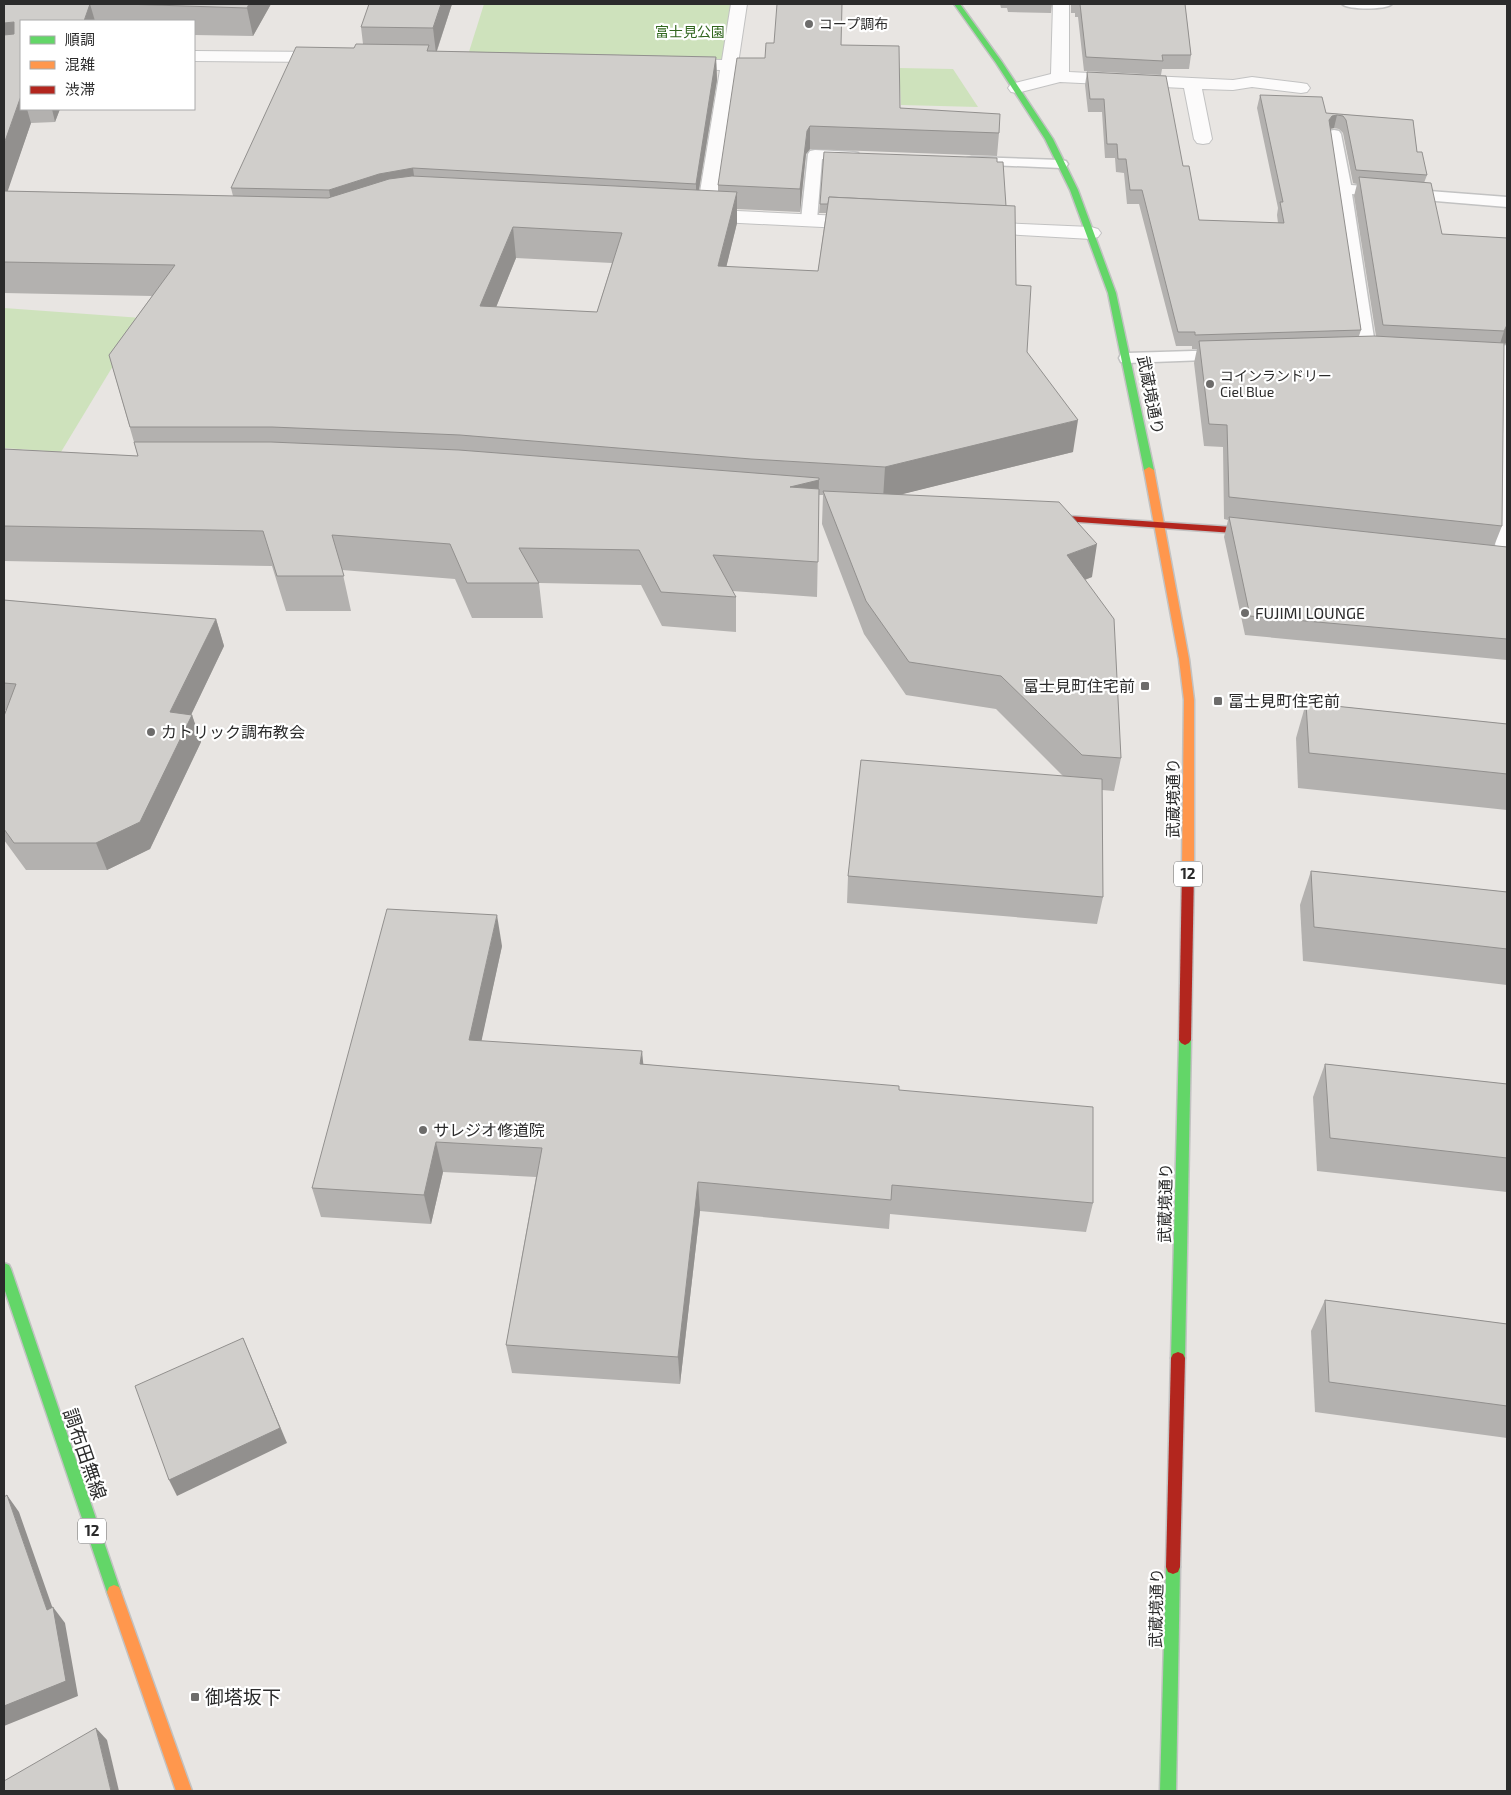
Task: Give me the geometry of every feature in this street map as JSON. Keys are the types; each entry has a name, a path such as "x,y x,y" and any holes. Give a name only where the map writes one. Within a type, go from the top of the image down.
{"main road":[{"name":"武蔵境通り","path":"958,4 1017,88 1049,139 1074,190 1112,292 1160,525 1184,659 1189,700 1190,793 1168,1791"},
{"path":"1026,516 1277,534"},
{"name":"調布田無線","path":"4,1269 91,1528 184,1791"}],"street":[{"path":"706,215 739,4"},
{"path":"1060,77 1061,4"},
{"path":"195,56 345,58"},
{"path":"659,64 728,65"},
{"path":"1017,88 1060,77 1233,86 1252,82 1301,88"},
{"path":"1192,84 1203,138"},
{"path":"687,214 878,223"},
{"path":"956,227 1091,233"}],"lane":[{"path":"1348,4 1385,4"},
{"path":"1334,134 1368,352"},
{"path":"810,220 815,154 863,156"},
{"path":"960,160 1061,164"},
{"path":"1344,190 1506,206"},
{"path":"1502,559 1507,350"},
{"path":"1349,352 1388,352"},
{"path":"1127,358 1243,355"},
{"path":"1458,356 1507,358"}],"green space":[{"name":"富士見公園","path":"484,4 733,4 727,61 468,55"},
{"path":"899,68 953,69 978,107 901,105"},
{"path":"4,308 142,318 61,452 4,448"}],"building":[{"path":"4,4 90,4 84,20 20,20 20,99 4,144 4,35 14,34 14,22 4,23"},
{"path":"123,4 249,4 247,8"},
{"path":"369,4 441,4 433,28 361,27"},
{"path":"777,4 842,4 841,45 899,46 900,108 1000,114 999,133 810,126 807,131 800,189 718,185 737,58 765,58 766,43 774,43"},
{"path":"1080,4 1185,4 1191,55 1162,55 1163,61 1086,57"},
{"path":"356,44 429,45 427,51 716,57 696,184 413,168 379,174 329,190 231,188 296,47 354,48"},
{"path":"1087,72 1166,76 1183,166 1189,166 1199,220 1284,223 1280,202 1283,202 1260,95 1322,97 1326,113 1413,120 1417,152 1422,152 1427,175 1356,170 1346,120 1343,116 1337,115 1332,116 1329,120 1361,330 1195,335 1195,332 1178,332 1142,190 1130,190 1126,159 1118,159 1117,144 1107,144 1104,99 1090,99"},
{"path":"824,152 997,158 997,162 1003,162 1006,206 829,197 828,204 820,204"},
{"path":"412,176 737,192 718,266 818,271 829,197 1015,206 1016,285 1031,286 1027,352 1078,420 885,467 751,459 460,435 272,427 130,427 109,355 175,265 4,262 4,191 328,198 389,179","holes":["513,227 622,233 597,312 480,306"]},
{"path":"1359,177 1431,183 1442,234 1507,238 1507,325 1504,331 1383,325"},
{"path":"1374,336 1504,343 1502,526 1229,497 1227,425 1209,424 1199,341"},
{"path":"134,442 271,442 459,450 819,478 819,480 790,487 819,489 818,562 713,555 736,597 661,592 639,550 519,548 539,583 467,583 450,544 332,535 344,576 277,576 263,531 4,526 4,449 138,456"},
{"path":"823,491 1059,502 1097,544 1067,555 1114,619 1121,758 1082,755 1001,676 909,662 866,601"},
{"path":"1229,517 1507,547 1507,639 1250,616"},
{"path":"4,600 216,619 170,712 192,715 140,822 96,843 14,843 4,829 4,716 16,684 4,683"},
{"path":"1306,703 1507,724 1507,774 1309,753"},
{"path":"861,760 1102,779 1103,897 848,876"},
{"path":"1311,871 1507,892 1507,949 1314,927"},
{"path":"387,909 497,915 469,1040 642,1051 640,1064 899,1086 899,1090 1093,1107 1093,1203 892,1185 891,1200 698,1182 678,1357 506,1345 542,1148 436,1142 424,1195 312,1188"},
{"path":"1325,1064 1507,1084 1507,1158 1330,1138"},
{"path":"1325,1300 1507,1324 1507,1406 1329,1382"},
{"path":"243,1338 280,1428 169,1480 135,1386"},
{"path":"7,1495 47,1610 53,1607 66,1681 4,1706 4,1497"},
{"path":"96,1728 111,1791 4,1791 4,1781"}],"traffic: fast":[{"path":"957,4 999,62 1049,139 1074,190 1112,293 1149,470"},
{"path":"1178,1358 1185,1040"},
{"path":"4,1269 114,1592"},
{"path":"1168,1791 1173,1567"}],"traffic: slow":[{"path":"1149,470 1184,659 1189,700 1188,869"},
{"path":"114,1592 184,1791"}],"traffic: jam":[{"path":"1038,517 1262,532"},
{"path":"1185,1040 1188,869"},
{"path":"1173,1567 1178,1358"}],"place":[{"name":"コープ調布","path":"809,24"},
{"name":"コインランドリー Ciel Blue","path":"1210,384"},
{"name":"FUJIMI LOUNGE","path":"1245,613"},
{"name":"富士見町住宅前","path":"1145,686"},
{"name":"冨士見町住宅前","path":"1218,701"},
{"name":"カトリック調布教会","path":"151,732"},
{"name":"サレジオ修道院","path":"423,1130"},
{"name":"御塔坂下","path":"195,1697"}]}
